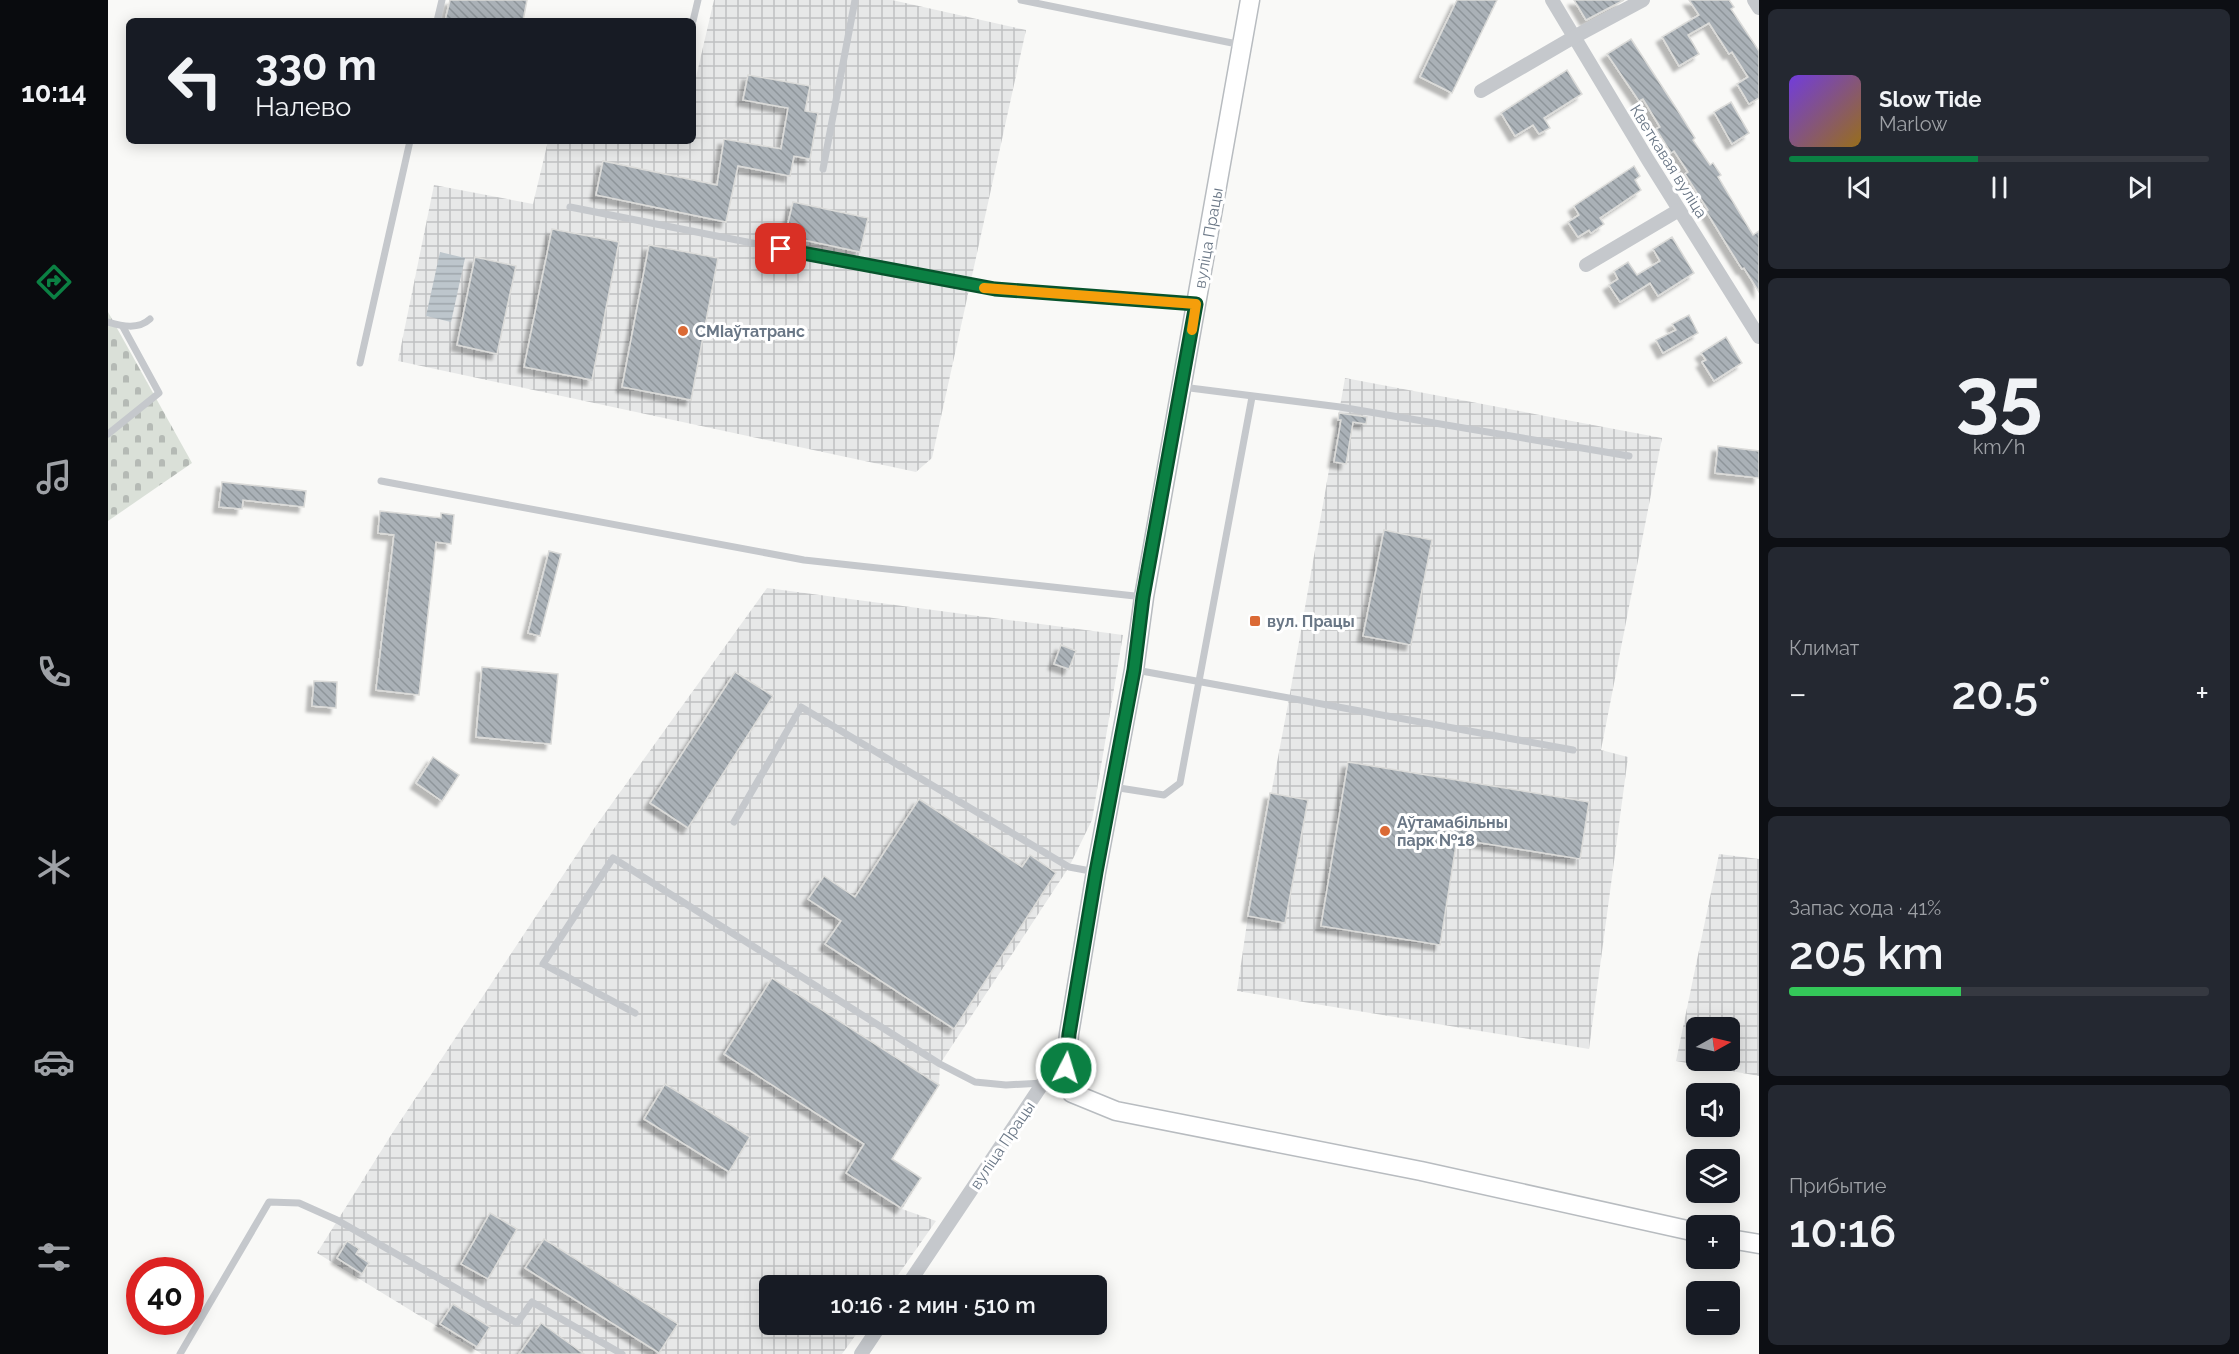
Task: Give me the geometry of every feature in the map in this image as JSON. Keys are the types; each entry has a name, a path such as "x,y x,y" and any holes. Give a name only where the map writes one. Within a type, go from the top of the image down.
{"street":[{"name":"вуліца Працы","path":"1072,1093 1066,1068 1069,1034 1096,872 1134,670 1143,597 1250,0"},
{"name":"Кветкавая вуліца","path":"1552,0 1759,337"},
{"path":"1481,91 1643,0"},
{"path":"1754,0 1759,8"},
{"path":"1586,265 1679,210"},
{"name":"вуліца Працы","path":"914,1275 1043,1083 1072,1093"},
{"path":"1072,1093 1116,1111 1421,1171 1686,1230"},
{"path":"1740,1241 1759,1245"},
{"path":"861,1354 874,1335"}],"lane":[{"path":"438,18 442,0"},
{"path":"694,18 698,0"},
{"path":"823,169 855,0"},
{"path":"1021,0 1242,45"},
{"path":"360,363 409,144"},
{"path":"570,207 969,286 1196,304"},
{"path":"108,322 123,327 144,324 150,319"},
{"path":"108,434 159,393 123,327"},
{"path":"1182,387 1340,407 1629,456"},
{"path":"1113,787 1164,795 1180,783 1252,397"},
{"path":"381,481 804,560 1143,597"},
{"path":"1134,670 1573,750"},
{"path":"734,822 801,707 1069,867 1096,872"},
{"path":"635,1013 543,964 613,858 940,1064 975,1082 1006,1085 1043,1083"},
{"path":"180,1354 269,1202 299,1203 337,1220 518,1323 532,1302 622,1354"}],"shaded area":[{"path":"714,0 892,0 1026,30 932,458 916,472 398,361 434,185 533,204 547,144 696,144 696,77"},
{"path":"440,252 465,258 451,322 426,316"},
{"name":"Аўтамабільны парк №18","path":"1345,378 1662,438 1601,750 1628,757 1589,1049 1237,991 1248,916 1289,699"},
{"path":"767,588 1123,635 1092,820 1069,867 940,1064 939,1085 892,1159 921,1178 902,1209 936,1221 898,1275 759,1275 759,1335 856,1335 842,1354 482,1354 317,1253 393,1132 595,827"},
{"path":"1719,854 1759,859 1759,1076 1731,1071 1740,1071 1740,1017 1686,1017 1686,1063 1676,1061"}],"green space":[{"path":"108,312 192,463 108,521"}],"building":[{"path":"450,0 527,0 524,18 446,18"},
{"path":"1457,0 1497,0 1452,93 1420,77"},
{"path":"1574,0 1624,0 1586,20"},
{"path":"1689,0 1729,0 1734,7 1731,9 1759,51 1759,98 1749,104 1737,84 1748,77 1732,52 1729,54 1709,23 1688,35 1699,54 1679,66 1662,37 1699,15"},
{"path":"1631,39 1695,138 1693,140 1710,165 1713,163 1721,175 1718,177 1753,235 1759,231 1759,292 1706,211 1708,210 1685,174 1688,172 1674,151 1671,153 1656,129 1660,127 1643,99 1639,101 1607,54"},
{"path":"1567,70 1582,94 1544,118 1550,128 1539,134 1533,125 1515,136 1501,113"},
{"path":"748,75 810,86 805,111 818,113 810,159 794,156 790,176 738,166 726,222 596,195 603,161 717,185 724,139 781,149 788,108 743,100"},
{"path":"1731,102 1749,133 1732,144 1714,112"},
{"path":"1634,166 1640,176 1635,180 1641,190 1600,218 1604,224 1591,233 1589,230 1578,237 1568,222 1579,215 1574,206"},
{"path":"793,202 868,218 860,252 785,236"},
{"path":"552,229 619,242 592,380 524,367"},
{"path":"1672,237 1694,273 1658,296 1650,283 1620,302 1609,285 1618,279 1614,271 1628,262 1637,275 1660,261 1653,249"},
{"path":"649,245 718,258 691,400 622,387"},
{"path":"475,257 516,266 497,354 457,345"},
{"path":"1689,315 1698,333 1663,353 1656,340 1676,330 1672,324"},
{"path":"1726,337 1742,363 1714,381 1702,362 1706,360 1701,353"},
{"path":"1339,413 1367,417 1366,424 1353,422 1346,464 1334,462 1341,420 1338,420"},
{"path":"1718,446 1759,451 1759,478 1715,473"},
{"path":"222,482 306,491 304,507 243,500 242,509 219,507"},
{"path":"380,511 441,518 441,513 454,515 451,544 436,542 419,695 376,690 394,535 378,533"},
{"path":"1384,530 1432,540 1411,645 1363,636"},
{"path":"549,551 561,554 540,636 528,633"},
{"path":"1061,645 1076,651 1069,669 1054,664"},
{"path":"482,667 558,674 551,744 476,737"},
{"path":"735,672 773,696 688,828 650,803"},
{"path":"314,681 337,682 336,708 312,706"},
{"path":"433,757 459,775 442,801 416,783"},
{"path":"1348,762 1589,802 1580,859 1457,839 1440,945 1321,926"},
{"path":"1270,793 1308,800 1285,923 1248,916"},
{"path":"919,799 1022,867 1030,855 1056,873 954,1029 825,944 841,921 808,899 824,876 855,897"},
{"path":"772,978 939,1085 892,1159 921,1178 901,1208 846,1173 864,1144 724,1054"},
{"path":"665,1084 750,1137 729,1172 644,1119"},
{"path":"490,1213 517,1229 488,1279 461,1264"},
{"path":"544,1239 678,1324 659,1353 525,1268"},
{"path":"347,1241 359,1249 356,1254 369,1263 362,1274 337,1258"},
{"path":"453,1304 490,1327 477,1347 440,1324"},
{"path":"541,1323 584,1354 519,1354"}],"slow traffic":[{"path":"984,288 1196,304 1192,330"}],"place":[{"name":"СМІаўтатранс","path":"683,331"},
{"name":"вул. Працы","path":"1255,621"},
{"name":"Аўтамабільны парк №18","path":"1385,831"}],"route":[{"path":"781,249 969,286 1196,304 1143,597 1134,670 1096,872 1069,1034 1066,1068"}]}
